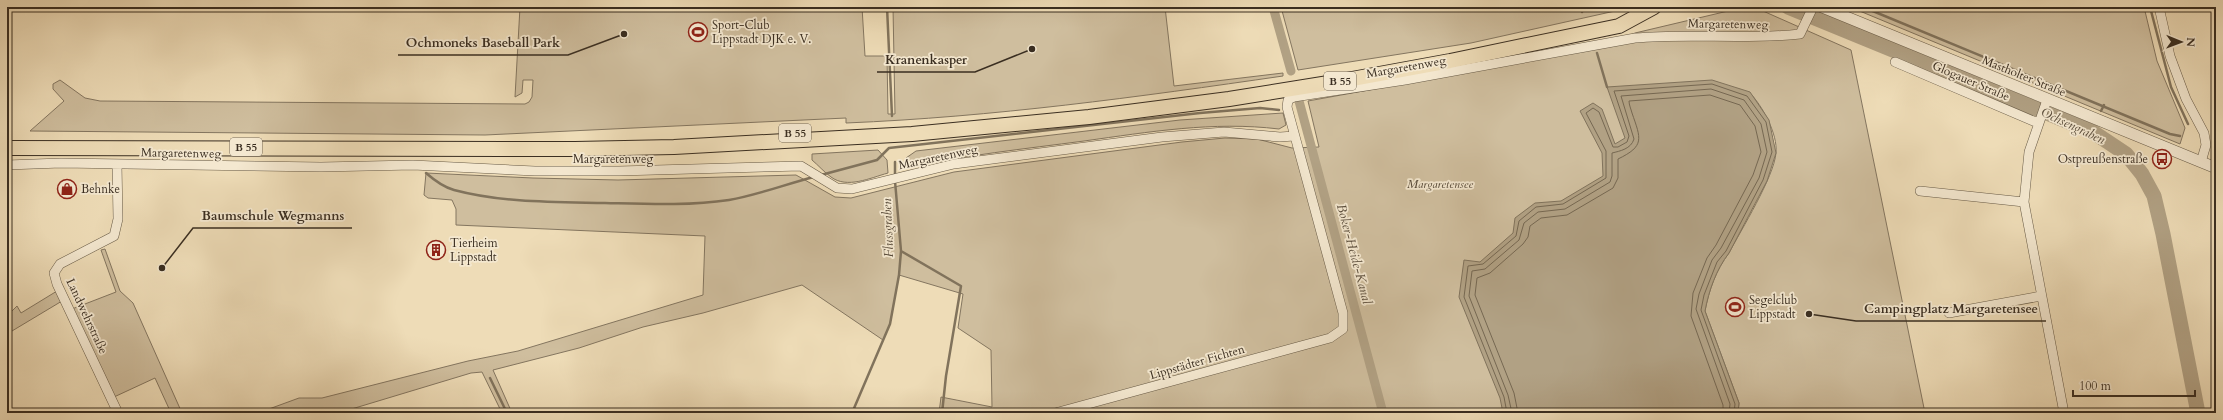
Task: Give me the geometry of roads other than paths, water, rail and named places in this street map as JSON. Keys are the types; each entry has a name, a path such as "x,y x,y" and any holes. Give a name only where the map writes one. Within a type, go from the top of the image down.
{"main road":[{"name":"B 55","path":"7,139 673,139 911,126 1088,109 1340,73 1472,49 1618,17 1641,7"},
{"name":"B 55","path":"7,148 605,148 793,142 912,134 1096,116 1229,99 1341,81 1450,61 1619,26 1654,7"}],"street":[{"name":"Mastholter Straße","path":"1816,7 2046,102 2216,168"},
{"name":"Margaretenweg","path":"7,165 117,164 321,167 413,165 535,171 619,171 801,166 814,172 826,182 837,188 852,189 954,164 1162,136 1224,132 1280,137 1294,136 1287,107 1288,100 1294,97 1413,78 1635,38 1669,35 1770,37 1800,34 1816,7"},
{"path":"2159,7 2170,56 2186,99 2204,133 2206,144 2201,162"},
{"name":"Glogauer Straße","path":"1895,62 2038,121"},
{"path":"2046,102 2038,121 2029,152 2024,202 2064,413"},
{"name":"Lippstädter Fichten","path":"1055,413 1330,338 1343,329 1343,313 1294,136"},
{"name":"Landwehrstraße","path":"117,164 118,219 114,236 60,264 54,273 57,284 118,413"},
{"path":"1920,191 2024,202"},
{"path":"1949,313 2041,296"}],"water":[{"path":"1712,80 1750,92 1769,120 1776,153 1767,181 1717,273 1711,288 1705,311 1739,403 1738,413 1503,413 1500,398 1459,297 1464,260 1480,262 1513,233 1515,218 1535,203 1561,201 1603,176 1602,153 1580,111 1593,103 1602,109 1615,144 1625,138 1607,87"}],"waterway":[{"name":"Flussgraben","path":"887,7 892,116"},
{"name":"Boker-Heide-Kanal","path":"1273,7 1291,71"},
{"path":"1581,7 1582,12"},
{"name":"Ochsengraben","path":"1788,7 2093,132 2126,154 2142,174 2154,196 2163,234 2198,413"},
{"path":"1863,7 2170,134 2180,136"},
{"path":"2150,7 2171,87 2188,124"},
{"path":"1597,53 1607,87"},
{"name":"Boker-Heide-Kanal","path":"1299,101 1383,413"},
{"path":"2101,111 2104,105"},
{"path":"821,175 877,160 889,148 1200,113 1260,108 1279,110"},
{"name":"Ochsengraben","path":"2093,132 2095,127"},
{"name":"Flussgraben","path":"895,162 895,176"},
{"path":"426,173 450,189 510,200 652,204 683,204 729,200 814,177"},
{"name":"Flussgraben","path":"852,413 890,324 899,275 901,251 895,181"},
{"path":"901,251 961,286 946,376 942,413"},
{"path":"490,378 507,413"}],"place":[{"name":"Sport-Club Lippstadt DJK e. V.","path":"698,32"},
{"name":"Ochmoneks Baseball Park","path":"624,34"},
{"name":"Kranenkasper","path":"1032,49"},
{"name":"Ostpreußenstraße","path":"2162,159"},
{"name":"Behnke","path":"67,189"},
{"name":"Tierheim Lippstadt","path":"436,250"},
{"name":"Baumschule Wegmanns","path":"162,268"},
{"name":"Segelclub Lippstadt","path":"1735,307"},
{"name":"Campingplatz Margaretensee","path":"1809,314"}],"park label":[{"name":"Margaretensee","path":"1440,184"}]}
